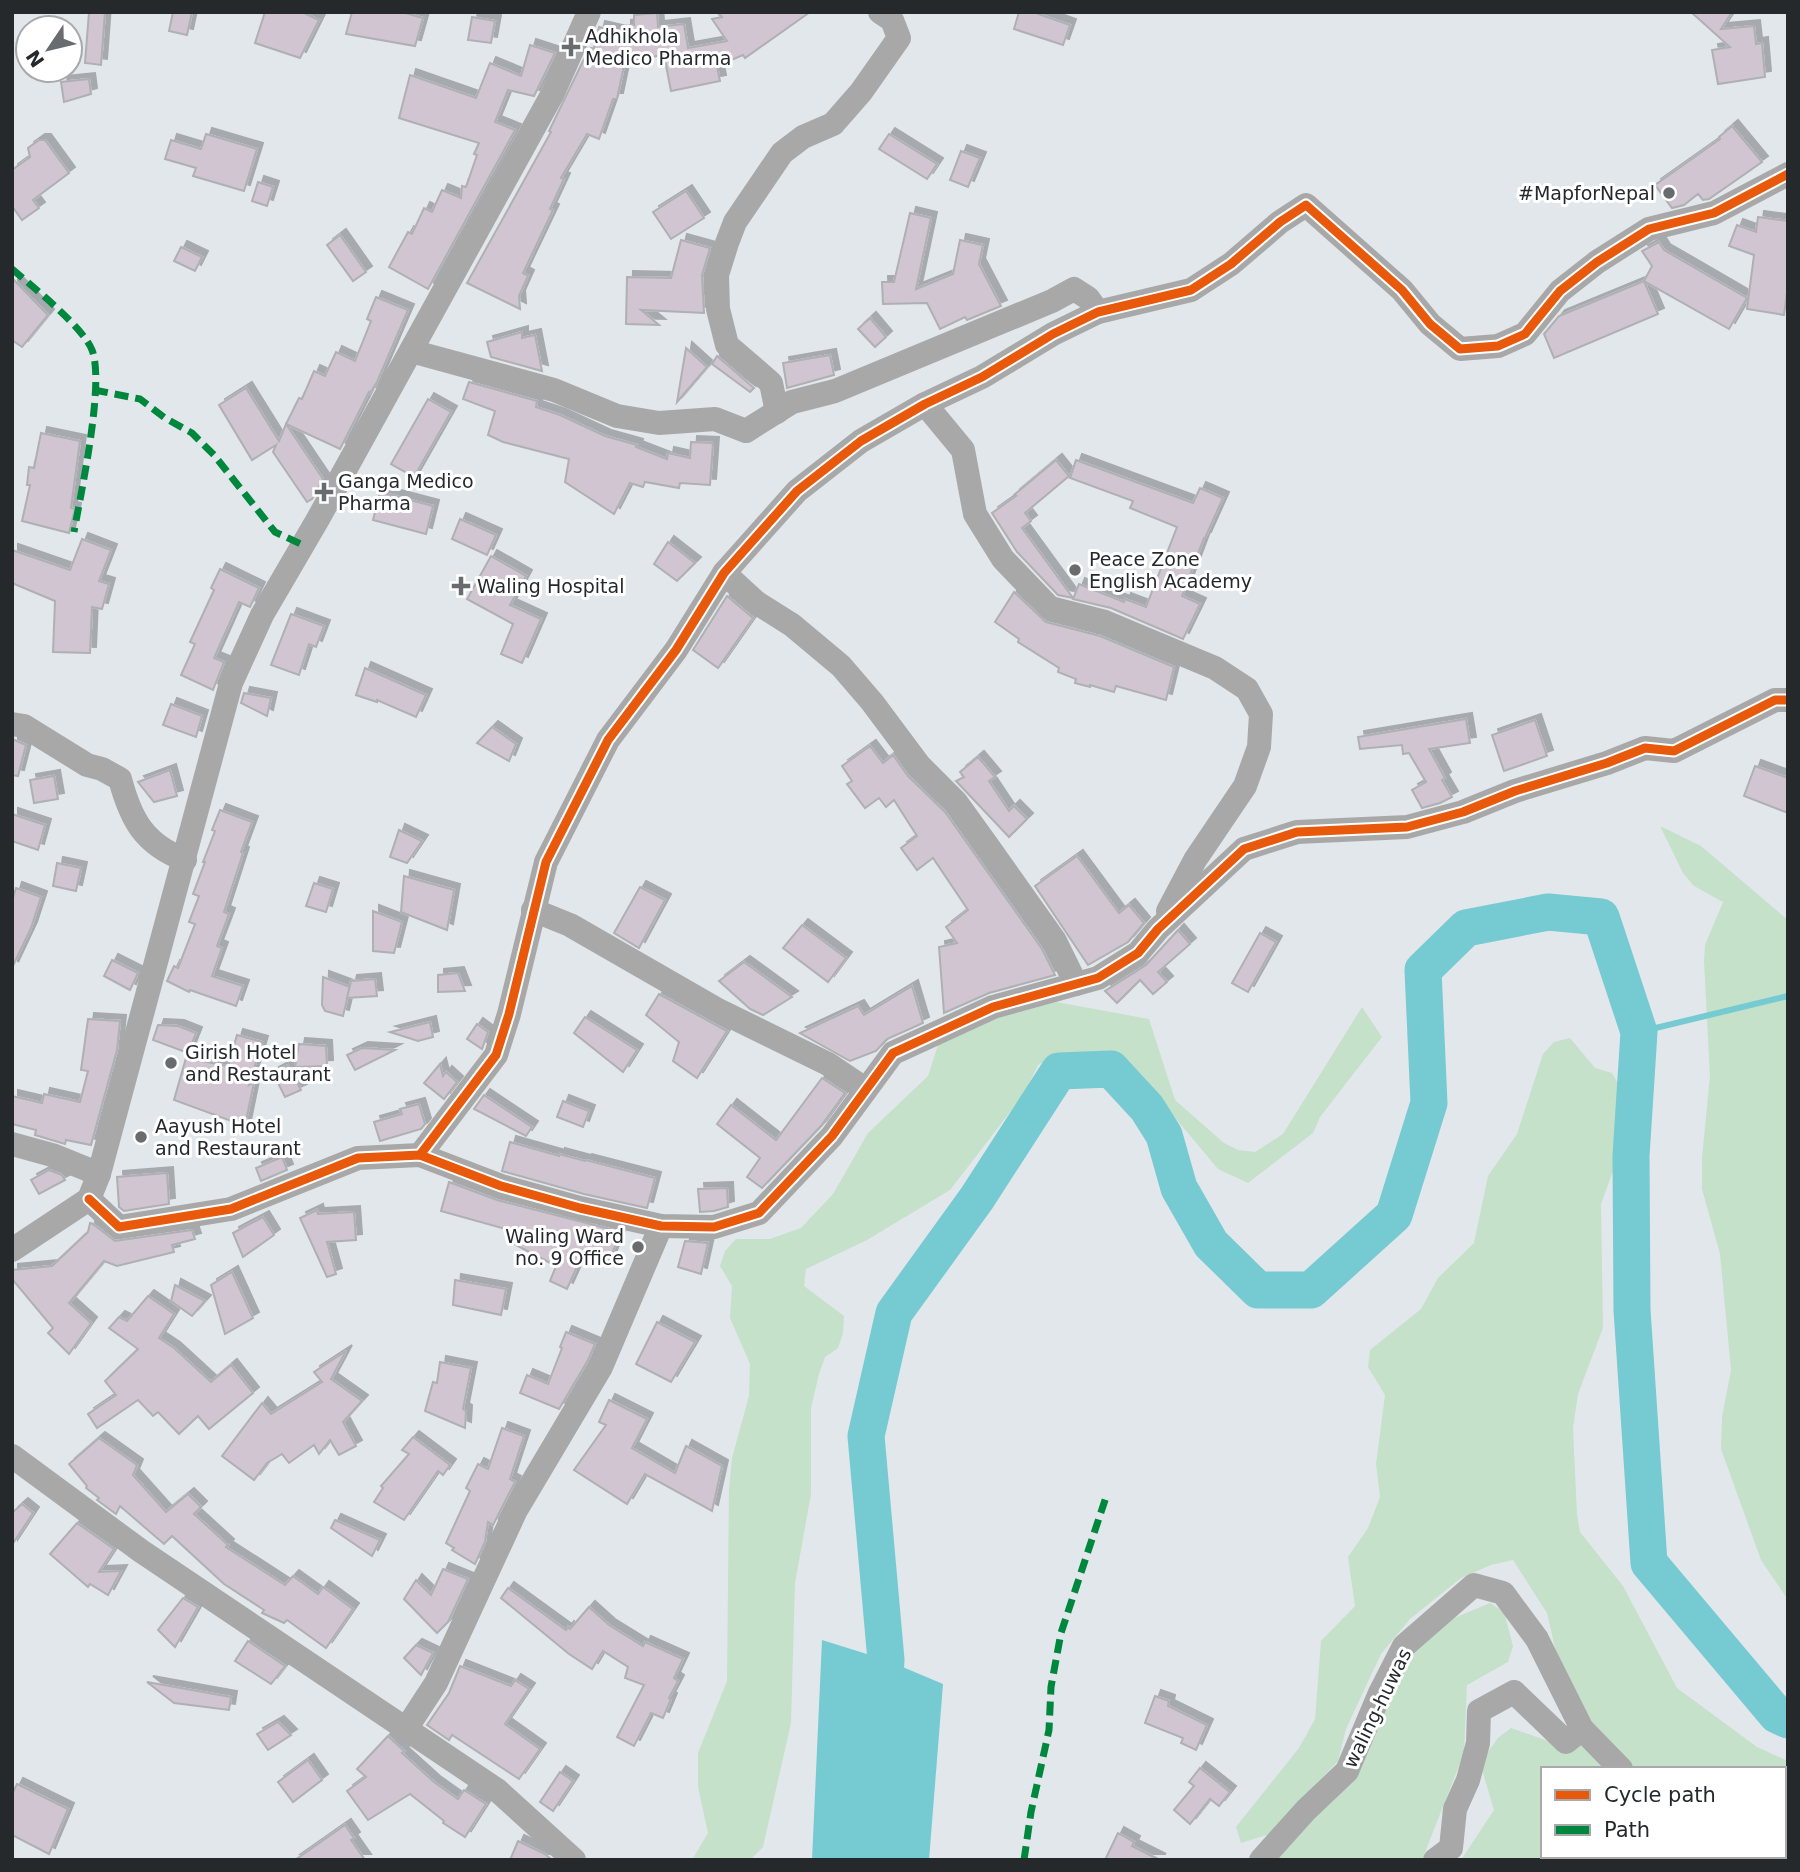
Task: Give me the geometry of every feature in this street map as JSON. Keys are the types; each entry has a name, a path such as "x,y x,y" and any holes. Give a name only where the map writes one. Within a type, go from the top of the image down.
{"street":[{"path":"12,1250 89,1199 99,1174 232,683 262,615 553,93 589,12"},
{"path":"776,412 771,383 727,345 718,309 717,275 735,222 782,153 803,136 833,124 861,92 899,38 892,20 880,12"},
{"path":"420,1155 496,1055 509,1014 546,862 608,740 676,650 724,573 797,491 861,441 925,404 982,377 1053,334 1098,312 1191,290 1231,264 1280,222 1306,205 1402,290 1430,324 1460,349 1498,346 1524,334 1560,291 1597,262 1649,229 1714,213 1788,174"},
{"path":"411,351 554,390 617,416 659,423 715,419 746,431 792,401 835,391 1052,302 1074,289 1088,298 1098,312"},
{"path":"925,404 963,450 975,514 1003,559 1050,608 1105,622 1215,668 1247,689 1261,715 1259,747 1245,786 1195,860 1158,929"},
{"path":"724,573 757,603 792,625 849,675 919,765 956,802 1055,940 1076,984"},
{"path":"89,1199 119,1227 144,1225 231,1209 358,1158 420,1155 501,1186 580,1208 661,1226 714,1227 759,1213 832,1136 893,1053 993,1007 1098,978 1138,953 1158,929 1244,849 1297,832 1407,827 1430,821 1645,748 1674,751 1775,700 1788,700"},
{"path":"12,724 24,726 87,765 102,769 120,779 128,809 148,838 169,854 185,860"},
{"path":"533,910 570,925 716,1009 828,1064 865,1089"},
{"path":"12,1144 52,1155 99,1174"},
{"path":"406,1729 436,1683 516,1510 601,1367 632,1300 661,1226"},
{"path":"13,1457 141,1551 497,1790 574,1860"},
{"name":"waling-huwas","path":"1261,1860 1298,1819 1348,1771 1380,1693 1404,1646 1474,1585 1503,1592 1537,1639 1582,1729 1619,1767"},
{"path":"1435,1860 1451,1848 1455,1809 1468,1780 1478,1743 1479,1711 1514,1692 1566,1742 1582,1729"}],"green space":[{"path":"1660,826 1701,846 1788,920 1788,1600 1761,1560 1721,1449 1722,1417 1731,1370 1720,1254 1702,1189 1702,1158 1710,1076 1705,945 1723,902 1694,886 1683,873"},
{"path":"1056,1002 1149,1019 1175,1100 1224,1143 1238,1150 1255,1152 1283,1134 1362,1007 1382,1037 1320,1117 1313,1133 1248,1183 1218,1169 1135,1070 1103,1058 1052,1057 1038,1065 1024,1094 950,1190 867,1240 806,1269 804,1286 844,1316 843,1333 838,1348 825,1357 811,1408 811,1494 795,1583 791,1723 763,1847 750,1860 692,1860 708,1833 698,1787 698,1753 727,1681 729,1489 732,1458 749,1396 750,1364 730,1318 732,1286 720,1266 725,1251 736,1239 770,1239 801,1228 833,1194 868,1133 928,1076 938,1045 963,1024"},
{"path":"1570,1038 1595,1068 1612,1073 1620,1087 1613,1171 1601,1204 1603,1328 1578,1394 1573,1428 1580,1532 1623,1586 1677,1688 1757,1747 1788,1761 1788,1860 1461,1860 1494,1810 1480,1763 1498,1738 1511,1728 1568,1748 1590,1729 1561,1674 1547,1613 1513,1560 1491,1565 1461,1578 1410,1619 1381,1654 1346,1729 1338,1761 1270,1834 1241,1843 1236,1827 1299,1748 1315,1719 1321,1641 1355,1606 1348,1557 1368,1528 1380,1497 1376,1464 1385,1395 1368,1367 1370,1350 1421,1309 1438,1278 1474,1243 1488,1176 1517,1134 1543,1054 1554,1042"},
{"path":"1490,1603 1504,1612 1513,1646 1508,1662 1467,1685 1464,1753 1422,1860 1277,1860 1410,1653 1447,1621"}],"water":[{"path":"822,1640 886,1660 943,1684 929,1860 812,1860"}],"building":[{"path":"89,12 105,12 101,65 85,63"},
{"path":"173,12 192,12 187,35 169,31"},
{"path":"265,12 302,12 319,20 300,58 255,43"},
{"path":"352,12 402,12 423,18 415,46 346,34"},
{"path":"718,12 810,12 745,58 743,55 717,66 720,81 671,91 664,55 625,61 617,99 613,99 599,139 587,134 561,178 564,179 550,209 553,210 523,273 528,276 519,296 520,309 467,283 551,132 549,131 583,61 591,48 594,49 599,27 625,33 625,26 634,25 634,15 657,13 658,27 684,24 688,48 727,41 712,19 722,17"},
{"path":"1019,12 1033,12 1070,25 1063,45 1014,29"},
{"path":"1691,12 1732,12 1721,29 1754,26 1756,44 1762,43 1765,77 1718,84 1712,50 1730,47"},
{"path":"472,17 495,21 491,43 468,40"},
{"path":"530,45 555,53 534,96 508,90 495,122 515,130 428,289 389,267 408,232 412,234 424,208 432,212 442,190 461,198 462,186 466,187 479,143 399,118 410,75 476,98 490,63 521,76"},
{"path":"89,79 91,94 64,102 61,84 84,84 84,80"},
{"path":"1732,126 1762,162 1709,199 1703,200 1698,194 1684,205 1672,208 1655,185 1720,139"},
{"path":"206,134 257,149 244,191 193,176 196,168 165,159 171,140 201,149"},
{"path":"889,134 937,164 927,179 879,149"},
{"path":"39,140 45,140 69,173 33,200 39,208 22,220 12,206 12,170 30,157 28,148"},
{"path":"961,151 980,158 968,187 950,180"},
{"path":"258,182 273,187 267,206 252,201"},
{"path":"686,191 704,218 671,239 653,212"},
{"path":"910,213 931,218 916,289 953,274 960,240 983,245 979,264 1001,306 967,320 965,317 940,329 927,303 883,304 882,282 894,282"},
{"path":"1758,217 1788,221 1788,285 1784,315 1747,309 1754,255 1729,246 1737,225 1756,232"},
{"path":"340,235 366,272 353,281 327,245"},
{"path":"681,240 710,248 702,275 704,313 641,310 659,325 626,324 627,277 671,278"},
{"path":"1659,242 1664,250 1747,298 1729,329 1644,281 1652,266 1642,251"},
{"path":"181,247 202,257 195,271 174,261"},
{"path":"12,278 48,315 22,347 12,340"},
{"path":"1644,281 1658,314 1554,358 1544,334 1559,316"},
{"path":"376,297 408,310 377,382 369,392 340,449 286,424 299,398 302,399 314,371 325,376 336,352 355,361 371,321 367,319"},
{"path":"870,318 886,337 875,347 858,329"},
{"path":"522,332 522,338 535,335 542,371 491,357 487,342"},
{"path":"686,348 707,367 677,402"},
{"path":"830,355 834,375 787,388 783,363"},
{"path":"717,356 754,388 750,392 712,364"},
{"path":"469,382 537,401 536,407 667,459 668,453 690,458 691,442 713,443 710,485 680,483 679,488 645,482 643,487 630,483 614,514 565,482 569,459 503,442 488,435 495,411 463,399"},
{"path":"246,388 279,441 286,424 323,479 312,499 307,502 273,452 276,445 252,460 219,405"},
{"path":"428,399 451,412 414,477 391,464"},
{"path":"41,433 80,441 71,508 75,509 69,533 22,521 30,485 27,485 29,467 34,468"},
{"path":"1056,460 1069,476 1025,513 1031,521 1022,528 1073,598 1058,595 1017,552 992,513 1016,496 1014,495"},
{"path":"1076,460 1193,503 1200,488 1223,498 1182,596 1200,604 1183,639 1111,608 1073,599 1079,584 1124,602 1125,599 1146,607 1177,527 1130,508 1133,501 1070,478"},
{"path":"380,492 433,506 426,534 373,520"},
{"path":"460,519 496,535 487,555 452,539"},
{"path":"82,539 111,550 99,581 109,584 102,609 92,607 90,653 53,652 55,601 12,583 12,550 70,570"},
{"path":"668,542 695,563 677,581 654,564"},
{"path":"491,556 526,576 510,605 541,619 522,663 501,654 513,624 467,599"},
{"path":"220,569 259,588 250,607 239,602 214,658 224,662 213,690 181,675 195,644 190,642 214,590 211,588"},
{"path":"1014,592 1046,622 1100,636 1174,667 1166,700 1116,686 1114,692 1090,687 1075,683 1076,679 1058,672 1059,668 1018,642 1019,639 995,622"},
{"path":"727,596 753,618 718,668 693,650"},
{"path":"291,614 324,626 316,647 309,644 299,675 271,665"},
{"path":"365,668 426,695 416,717 377,700 356,695"},
{"path":"244,693 271,698 267,716 241,703"},
{"path":"171,704 202,716 196,737 163,725"},
{"path":"1466,719 1470,743 1429,749 1452,797 1440,803 1422,808 1412,790 1426,782 1409,753 1403,754 1402,745 1360,749 1358,737"},
{"path":"1535,720 1547,756 1504,771 1492,735"},
{"path":"492,727 516,744 509,761 477,743"},
{"path":"12,739 26,745 18,776 12,775"},
{"path":"870,746 883,763 893,755 908,776 945,812 1042,949 1055,975 989,993 944,1013 939,947 957,943 946,927 968,910 933,858 917,870 901,848 917,836 894,800 886,807 879,798 865,808 847,784 852,781 842,766"},
{"path":"978,757 995,777 989,781 1009,811 1014,806 1027,819 1009,837 956,781 964,777 960,772"},
{"path":"1755,766 1788,778 1788,813 1744,796"},
{"path":"170,770 177,796 154,802 138,782"},
{"path":"54,776 58,799 34,803 30,780"},
{"path":"220,810 252,822 224,912 229,914 217,946 222,948 212,976 243,986 236,1006 190,990 189,992 167,981 174,966 178,968 195,924 189,922 199,896 193,894"},
{"path":"12,814 45,825 38,850 12,841"},
{"path":"399,830 422,841 407,863 390,857"},
{"path":"1077,856 1119,913 1129,905 1144,923 1128,942 1088,965 1035,886"},
{"path":"57,863 81,868 76,891 53,886"},
{"path":"404,876 454,890 447,930 401,912"},
{"path":"314,883 333,889 326,912 306,906"},
{"path":"640,887 665,900 639,948 614,933"},
{"path":"16,888 41,897 31,928 12,968 12,901"},
{"path":"373,911 402,922 394,953 373,951"},
{"path":"802,925 846,958 828,982 783,948"},
{"path":"1178,930 1190,944 1158,972 1167,982 1153,994 1140,980 1117,1003 1105,991 1146,965"},
{"path":"1260,933 1276,942 1248,992 1232,983"},
{"path":"112,960 138,973 130,990 104,976"},
{"path":"744,962 792,997 763,1015 750,1009 719,981"},
{"path":"458,973 465,991 438,992 438,975"},
{"path":"323,977 350,987 343,1016 325,1011 322,1005"},
{"path":"375,979 377,996 347,998 351,981"},
{"path":"912,986 923,1023 887,1039 876,1051 850,1061 800,1033 858,1006 864,1015"},
{"path":"659,994 727,1031 697,1078 673,1061 679,1042 646,1015"},
{"path":"585,1017 637,1050 623,1072 574,1033"},
{"path":"88,1019 120,1021 117,1050 91,1145 66,1140 65,1144 35,1135 36,1130 12,1124 12,1096 42,1103 44,1094 80,1102 88,1071 81,1070"},
{"path":"430,1022 433,1037 418,1041 390,1032"},
{"path":"477,1024 488,1032 482,1049 467,1039"},
{"path":"158,1025 178,1026 196,1033 188,1053 153,1040"},
{"path":"237,1035 262,1042 249,1085 254,1082 245,1126 174,1100 186,1058 228,1066"},
{"path":"299,1044 326,1046 327,1066 295,1067"},
{"path":"362,1048 395,1050 355,1070 347,1055"},
{"path":"440,1064 443,1076 446,1072 457,1082 444,1099 424,1083"},
{"path":"288,1065 301,1090 285,1097 273,1073"},
{"path":"822,1078 845,1093 821,1126 762,1188 747,1177 760,1158 717,1124 731,1105 776,1140"},
{"path":"484,1095 532,1127 526,1136 474,1109"},
{"path":"563,1101 589,1111 583,1127 557,1117"},
{"path":"419,1104 425,1124 421,1129 380,1141 374,1122 402,1114 400,1109"},
{"path":"510,1142 655,1178 647,1208 502,1171"},
{"path":"282,1157 287,1170 261,1181 256,1168"},
{"path":"49,1170 62,1175 65,1180 39,1194 31,1180"},
{"path":"167,1173 169,1204 124,1211 119,1207 117,1177"},
{"path":"449,1182 497,1200 621,1232 609,1261 584,1251 567,1289 550,1281 556,1266 510,1242 513,1231 441,1211"},
{"path":"727,1188 728,1207 700,1212 698,1189"},
{"path":"317,1210 318,1214 354,1212 356,1240 327,1242 336,1274 327,1277 300,1218"},
{"path":"263,1217 274,1235 243,1257 233,1233"},
{"path":"90,1223 115,1241 192,1230 195,1239 172,1245 174,1252 117,1266 104,1261 69,1303 91,1323 69,1354 48,1333 53,1328 12,1279 12,1270 52,1266 88,1232"},
{"path":"685,1241 708,1243 701,1274 678,1267"},
{"path":"232,1272 253,1318 225,1334 211,1285"},
{"path":"455,1280 506,1289 501,1315 453,1305"},
{"path":"175,1285 205,1301 192,1316 171,1301"},
{"path":"148,1296 174,1314 159,1338 211,1382 231,1365 253,1393 209,1429 198,1416 179,1434 158,1412 153,1416 138,1400 97,1428 88,1414 116,1395 105,1381 138,1349 109,1328 119,1317 127,1321"},
{"path":"657,1322 695,1342 671,1382 636,1364"},
{"path":"566,1332 595,1344 559,1409 520,1393 527,1375 548,1384"},
{"path":"346,1351 331,1379 362,1401 343,1422 356,1446 339,1455 330,1440 319,1454 314,1445 289,1463 282,1454 267,1463 254,1480 222,1456 262,1403 271,1414 322,1382 314,1372"},
{"path":"440,1362 471,1368 463,1409 466,1411 465,1428 425,1411 433,1382 437,1383"},
{"path":"609,1400 647,1419 632,1448 675,1473 686,1446 722,1466 712,1511 645,1474 627,1504 574,1470 606,1425 599,1422"},
{"path":"502,1428 524,1436 510,1479 515,1482 493,1525 488,1522 485,1542 475,1564 452,1550 454,1548 446,1543 470,1491 466,1488 478,1464 488,1469"},
{"path":"413,1437 450,1465 443,1475 438,1471 404,1520 374,1502 383,1488 381,1486 409,1454 402,1450"},
{"path":"99,1438 137,1465 133,1475 166,1512 188,1494 201,1507 194,1514 228,1545 226,1547 285,1585 293,1576 318,1594 323,1587 353,1609 326,1648 287,1620 284,1623 262,1613 264,1610 224,1584 172,1536 164,1544 120,1506 116,1514 97,1500 99,1498 86,1488 69,1464"},
{"path":"22,1504 33,1513 12,1545 12,1513"},
{"path":"335,1520 380,1540 372,1556 331,1528"},
{"path":"77,1523 114,1549 99,1572 121,1571 108,1595 90,1584 88,1587 50,1554"},
{"path":"443,1569 468,1579 448,1622 437,1633 404,1599 416,1580 431,1595"},
{"path":"508,1588 566,1630 568,1627 570,1629 589,1607 609,1625 643,1646 645,1642 683,1659 674,1678 678,1681 663,1718 651,1713 634,1746 617,1737 644,1685 625,1678 628,1667 603,1651 592,1669 569,1654 501,1598"},
{"path":"183,1598 198,1607 175,1647 158,1630"},
{"path":"248,1641 285,1666 271,1684 235,1661"},
{"path":"416,1645 433,1653 421,1675 404,1658"},
{"path":"460,1666 511,1686 515,1680 529,1689 505,1724 540,1749 519,1779 452,1735 449,1740 427,1725 449,1693"},
{"path":"147,1682 231,1697 229,1710 174,1703"},
{"path":"1155,1696 1169,1701 1168,1706 1207,1725 1196,1750 1181,1743 1183,1738 1145,1723"},
{"path":"278,1722 291,1735 268,1750 257,1734"},
{"path":"388,1736 404,1751 402,1753 434,1782 458,1799 464,1790 486,1804 465,1837 443,1823 444,1821 410,1794 368,1820 347,1791 366,1777 357,1769"},
{"path":"308,1760 322,1780 293,1802 278,1782"},
{"path":"1200,1768 1230,1792 1219,1806 1210,1799 1190,1824 1174,1810 1194,1786 1189,1782"},
{"path":"560,1772 573,1781 553,1811 540,1802"},
{"path":"17,1784 68,1809 49,1854 12,1835 12,1794"},
{"path":"345,1825 354,1838 351,1840 365,1860 295,1860"},
{"path":"1118,1833 1134,1842 1132,1846 1160,1860 1105,1860"},
{"path":"518,1841 545,1854 552,1860 510,1860"}],"waterway":[{"path":"883,1708 886,1660 866,1436 894,1313 977,1198 1059,1071 1111,1069 1147,1108 1164,1135 1179,1188 1211,1244 1258,1290 1311,1290 1394,1215 1429,1103 1423,970 1466,928 1548,912 1601,917 1639,1032 1631,1156 1632,1310 1649,1563 1777,1715 1788,1720"},
{"path":"1639,1032 1788,996"}],"marked path":[{"path":"12,269 79,330 92,350 96,387 94,412 74,532"},
{"path":"94,390 140,399 165,418 192,433 214,455 275,532 303,545"},
{"path":"1024,1860 1031,1812 1049,1730 1051,1687 1061,1633 1107,1494"}],"cycle path":[{"path":"420,1155 496,1055 509,1014 546,862 608,740 676,650 724,573 797,491 861,441 925,404 982,377 1053,334 1098,312 1191,290 1231,264 1280,222 1306,205 1402,290 1430,324 1460,349 1498,346 1525,334 1560,291 1597,262 1649,229 1714,213 1788,174"},
{"path":"89,1199 119,1227 231,1209 358,1158 420,1155 501,1186 580,1208 661,1226 714,1227 759,1213 832,1136 893,1053 993,1007 1098,978 1138,953 1158,929 1244,849 1297,832 1407,827 1463,812 1515,791 1607,763 1645,748 1674,751 1775,700 1788,700"}],"place":[{"name":"Adhikhola Medico Pharma","path":"571,47"},
{"name":"#MapforNepal","path":"1669,193"},
{"name":"Ganga Medico Pharma","path":"324,492"},
{"name":"Peace Zone English Academy","path":"1075,570"},
{"name":"Waling Hospital","path":"461,586"},
{"name":"Girish Hotel and Restaurant","path":"171,1063"},
{"name":"Aayush Hotel and Restaurant","path":"141,1137"},
{"name":"Waling Ward no. 9 Office","path":"638,1247"}]}
